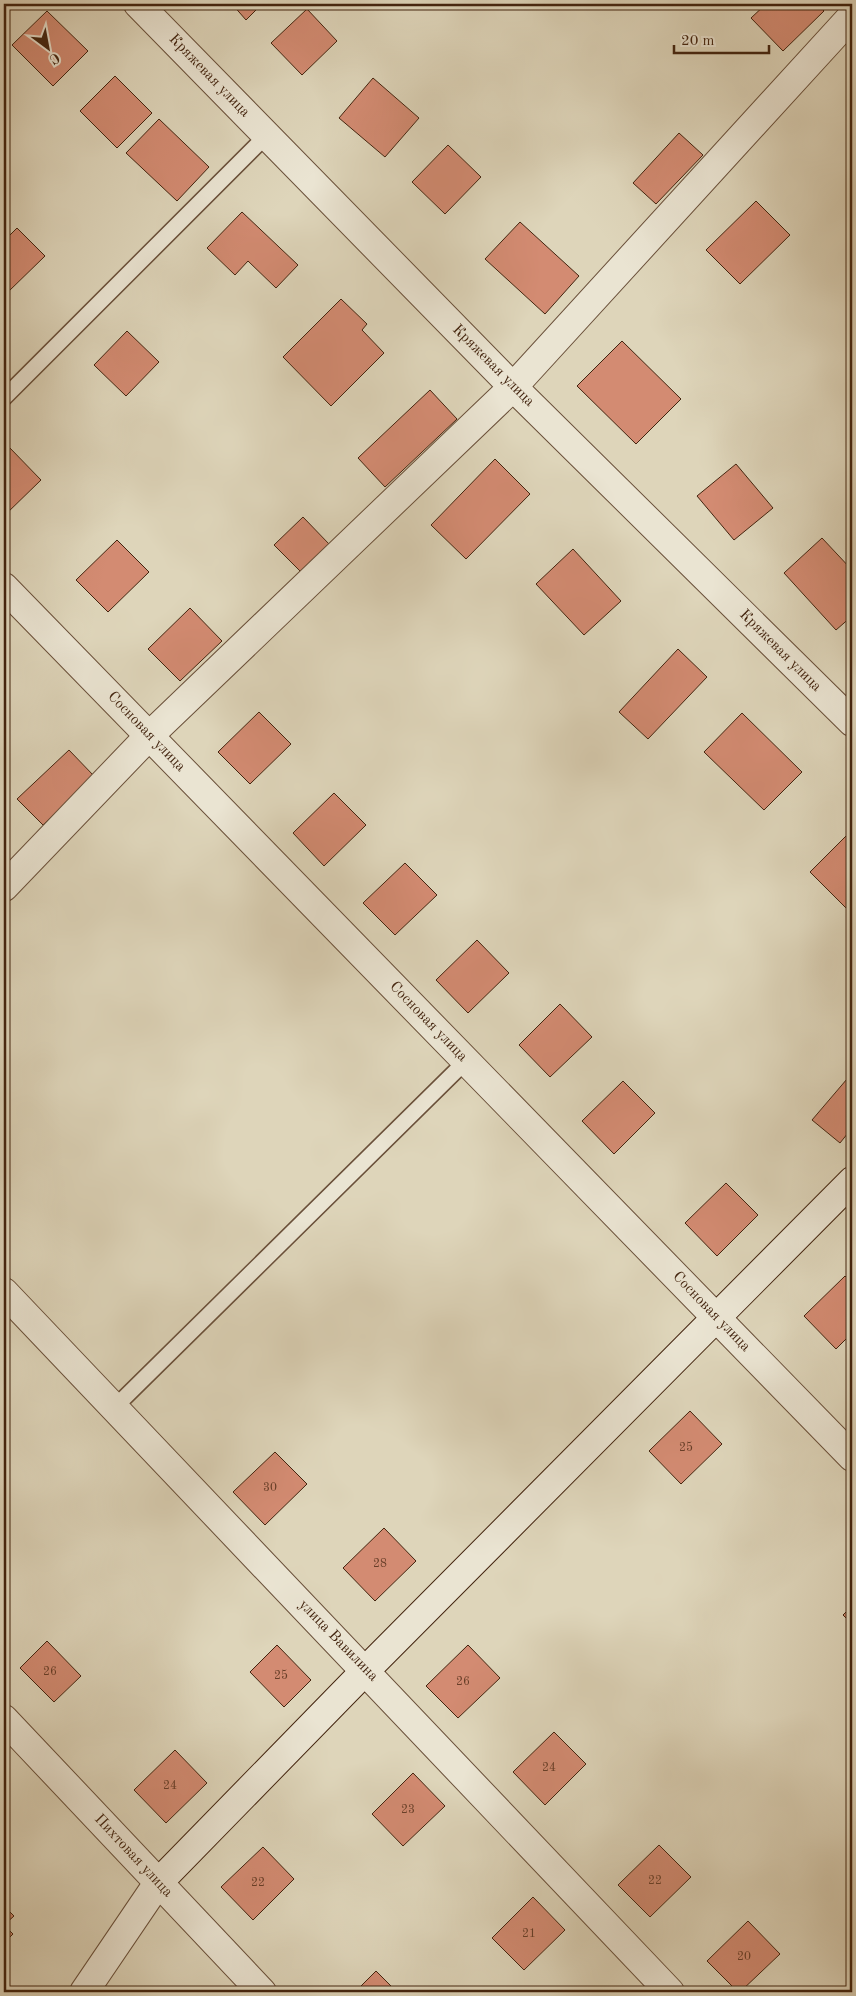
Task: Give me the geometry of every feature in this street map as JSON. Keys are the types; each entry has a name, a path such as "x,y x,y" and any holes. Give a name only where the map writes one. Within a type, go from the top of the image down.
{"street":[{"name":"Кряжевая улица","path":"138,4 513,387 852,722"},
{"path":"4,887 150,735 513,387 852,16"},
{"name":"Сосновая улица","path":"4,587 852,1457"},
{"path":"84,1992 158,1883 366,1670 852,1181"},
{"name":"улица Вавилина","path":"4,1292 113,1409 366,1670 670,1992"},
{"name":"Пихтовая улица","path":"4,1719 262,1992"}],"lane":[{"path":"4,398 267,135"},
{"path":"113,1409 466,1061"}],"building":[{"path":"232,4 262,4 246,20"},
{"path":"766,4 818,4 824,11 783,51 751,18"},
{"path":"307,9 337,41 302,75 271,43"},
{"path":"47,11 88,51 53,86 12,45"},
{"path":"115,76 152,113 117,148 80,111"},
{"path":"373,78 419,118 385,157 339,118"},
{"path":"159,119 209,167 177,201 126,153"},
{"path":"679,133 703,155 656,204 633,183"},
{"path":"448,145 481,177 445,214 412,182"},
{"path":"756,201 790,235 740,284 706,250"},
{"path":"242,212 298,265 276,288 248,261 235,275 207,248"},
{"path":"520,222 579,276 545,314 485,259"},
{"path":"17,228 45,256 8,292 4,287 4,241"},
{"path":"341,299 367,324 362,330 384,353 331,406 283,357"},
{"path":"127,331 159,362 126,396 94,365"},
{"path":"622,341 681,399 636,444 577,386"},
{"path":"430,390 457,419 385,487 358,458"},
{"path":"9,447 41,480 4,516 4,452"},
{"path":"495,459 530,494 466,559 431,525"},
{"path":"736,464 773,508 734,540 697,496"},
{"path":"303,517 329,544 301,572 274,545"},
{"path":"822,538 852,570 852,616 836,630 784,573"},
{"path":"117,540 149,572 108,612 76,580"},
{"path":"573,549 621,601 584,635 536,584"},
{"path":"190,608 222,641 180,681 148,649"},
{"path":"678,649 707,677 648,739 619,712"},
{"path":"259,712 291,744 250,784 218,752"},
{"path":"742,713 802,772 764,810 704,752"},
{"path":"69,750 94,776 43,825 17,799"},
{"path":"334,793 366,825 324,866 293,833"},
{"path":"852,830 852,914 810,872"},
{"path":"405,863 437,895 395,935 363,903"},
{"path":"477,940 509,973 468,1013 436,980"},
{"path":"560,1004 592,1037 550,1077 519,1045"},
{"path":"847,1079 852,1084 852,1128 840,1143 812,1120"},
{"path":"623,1081 655,1113 614,1154 582,1121"},
{"path":"726,1183 758,1215 717,1256 685,1223"},
{"path":"845,1276 852,1283 852,1333 836,1349 804,1316"},
{"path":"690,1411 722,1444 681,1484 649,1451"},
{"path":"275,1452 307,1484 265,1525 233,1492"},
{"path":"384,1528 416,1561 375,1601 343,1568"},
{"path":"852,1606 852,1624 843,1615"},
{"path":"47,1641 81,1676 54,1702 20,1668"},
{"path":"277,1645 311,1680 284,1707 250,1672"},
{"path":"468,1645 500,1678 458,1718 426,1686"},
{"path":"554,1732 586,1764 545,1805 513,1772"},
{"path":"175,1750 207,1783 166,1823 134,1790"},
{"path":"413,1773 445,1806 403,1846 372,1814"},
{"path":"659,1845 691,1877 650,1917 618,1885"},
{"path":"263,1847 294,1879 253,1920 221,1887"},
{"path":"533,1897 565,1930 524,1970 492,1938"},
{"path":"4,1906 14,1916 4,1925"},
{"path":"748,1921 780,1954 738,1992 707,1961"},
{"path":"4,1925 13,1934 4,1943"},
{"path":"376,1971 397,1992 355,1992"},
{"path":"202,1986 208,1992 197,1992"}]}
